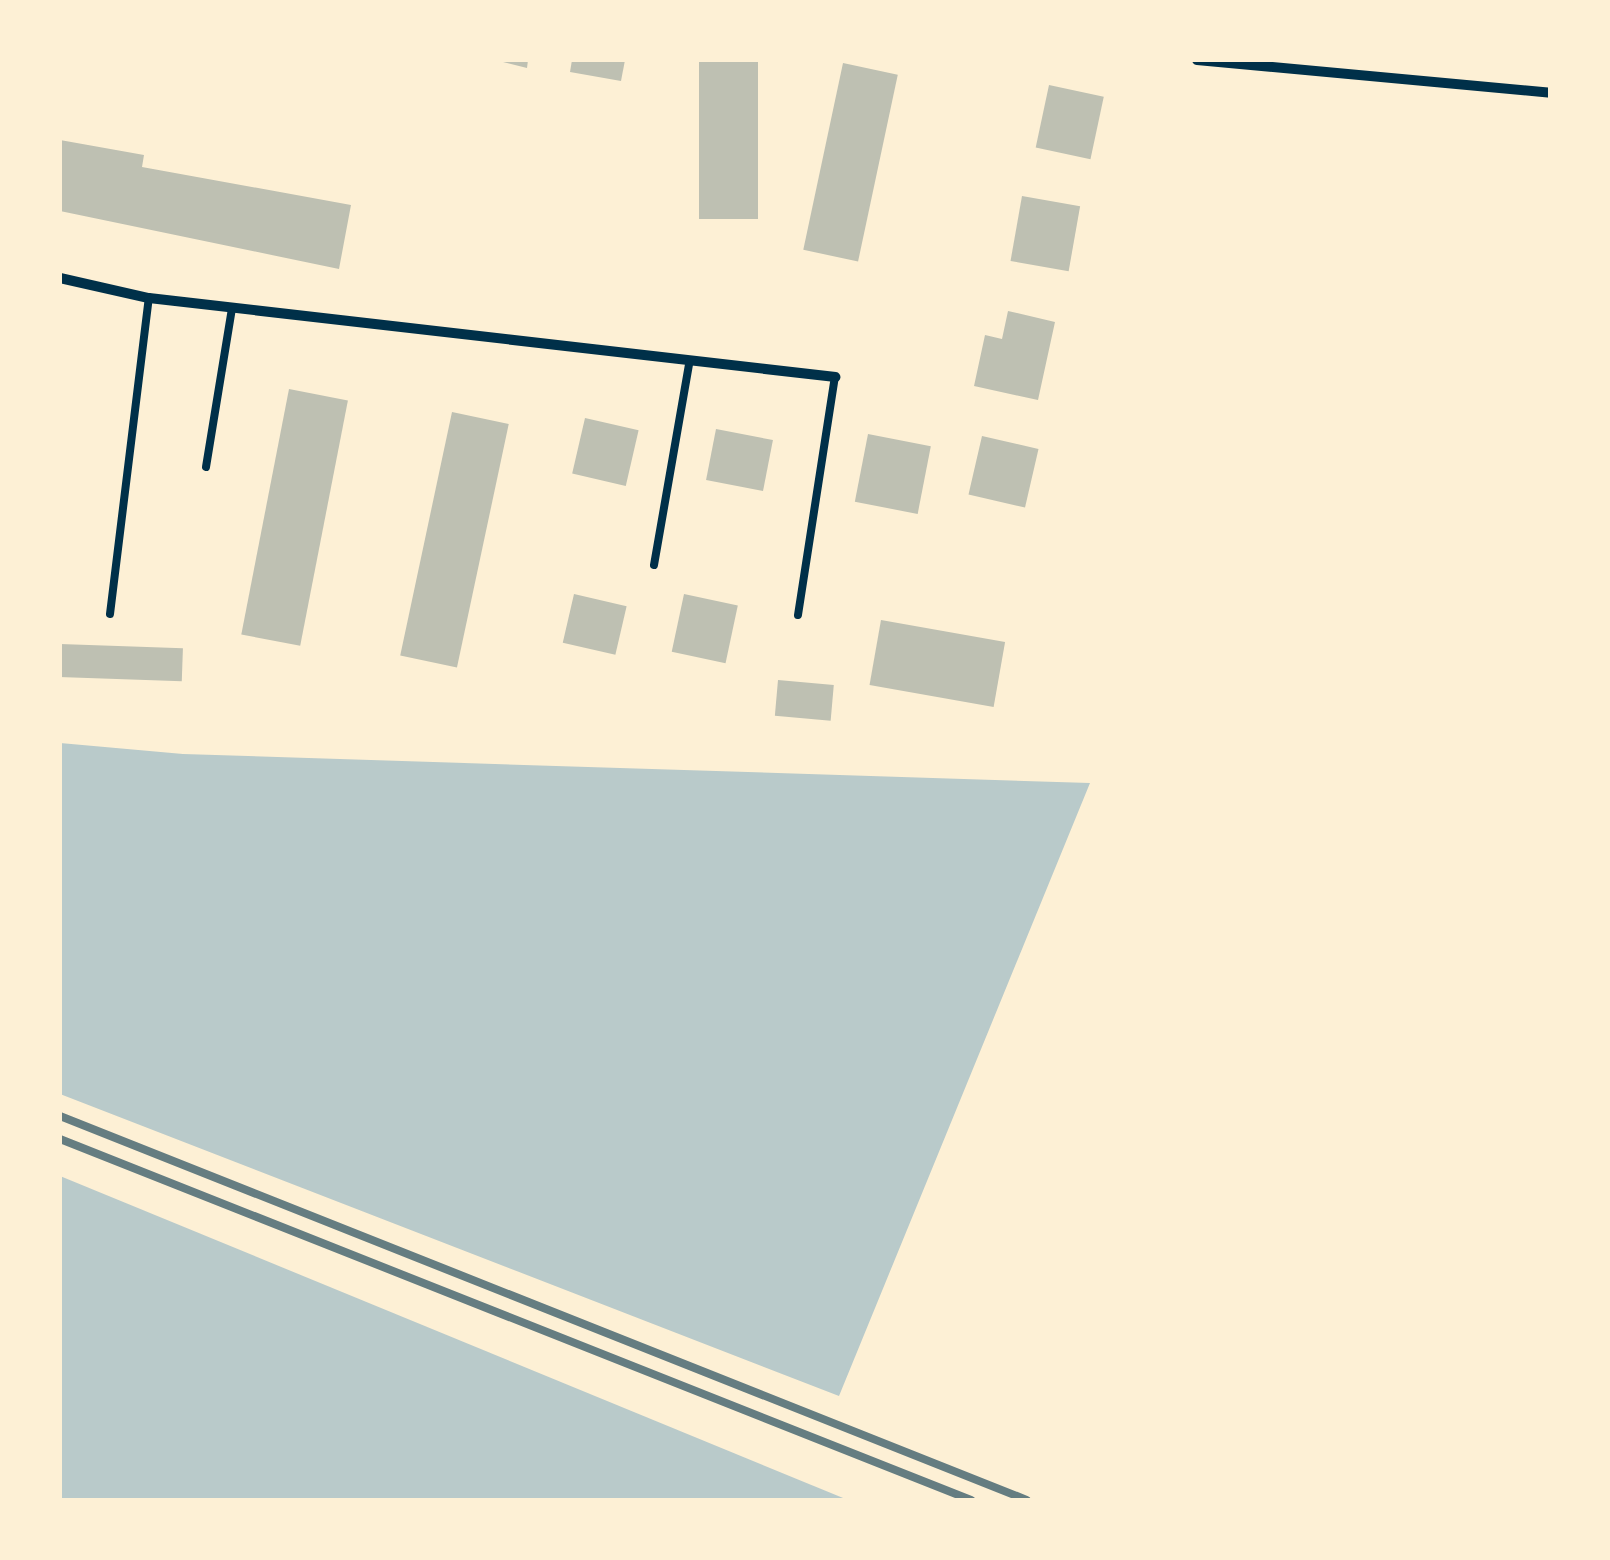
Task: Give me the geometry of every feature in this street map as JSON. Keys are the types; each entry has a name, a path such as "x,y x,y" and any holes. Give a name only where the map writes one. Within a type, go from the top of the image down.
{"street":[{"path":"1197,60 1550,93"},
{"path":"60,278 149,298 688,364 835,377"}],"lane":[{"path":"110,614 149,298"},
{"path":"206,467 232,308"},
{"path":"654,565 688,364"},
{"path":"798,615 835,377"}],"shaded area":[{"path":"60,743 183,754 1090,783 839,1396 60,1094"},
{"path":"60,1176 848,1500 60,1500"}],"building":[{"path":"495,60 528,60 527,68"},
{"path":"572,60 625,60 621,81 570,72"},
{"path":"699,60 758,60 758,219 699,219"},
{"path":"843,63 898,75 858,261 803,250"},
{"path":"1049,85 1104,97 1090,159 1036,148"},
{"path":"60,140 144,155 142,167 351,205 339,269 60,211"},
{"path":"1022,196 1080,206 1069,271 1011,261"},
{"path":"1008,311 1055,322 1038,400 974,386 985,335 1002,339"},
{"path":"289,389 348,400 300,646 241,634"},
{"path":"452,412 509,424 457,668 400,656"},
{"path":"585,418 639,430 626,486 572,474"},
{"path":"716,429 773,440 763,491 706,480"},
{"path":"868,434 931,446 918,514 855,502"},
{"path":"982,436 1039,449 1025,508 969,494"},
{"path":"574,594 627,606 615,655 563,643"},
{"path":"684,594 738,605 726,663 672,652"},
{"path":"881,620 1005,642 994,707 870,685"},
{"path":"60,644 183,648 182,681 60,677"},
{"path":"778,680 834,685 831,721 775,716"}],"railway":[{"path":"60,1116 1027,1500"},
{"path":"60,1139 971,1500"}]}
